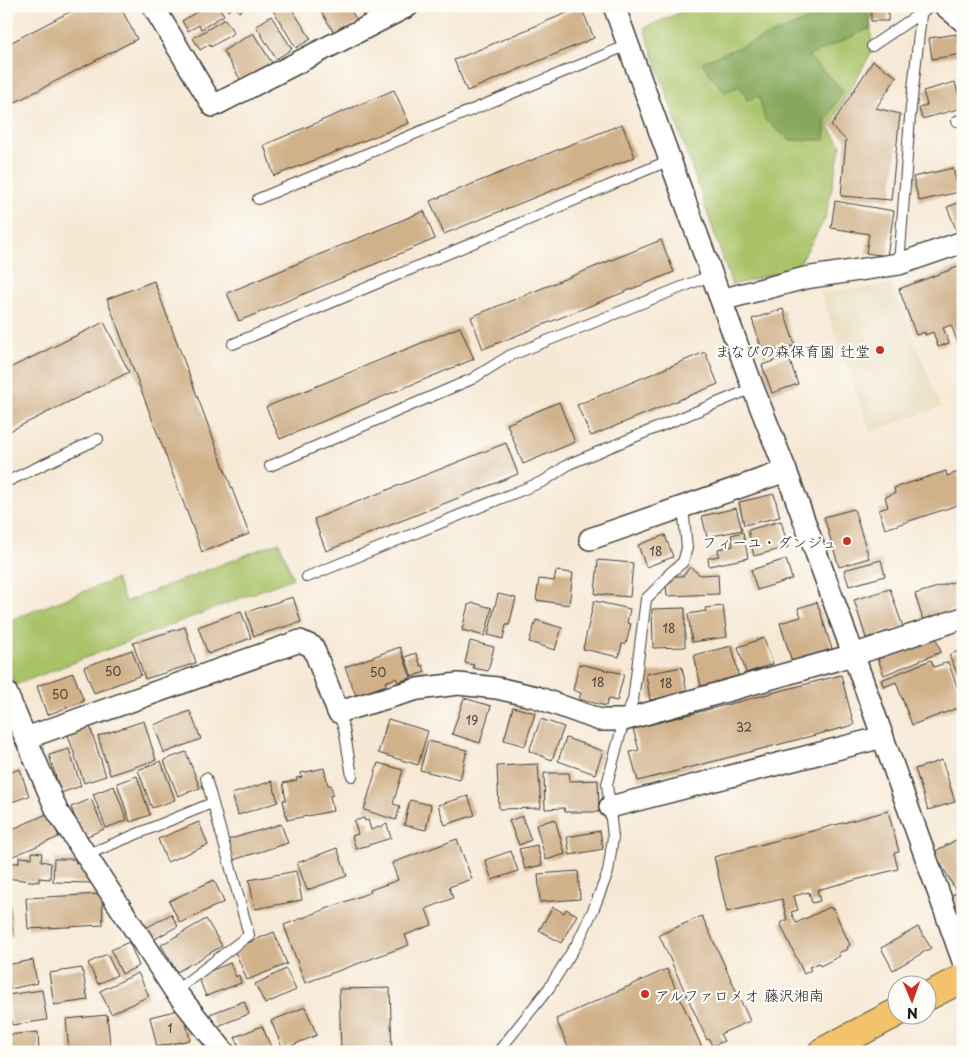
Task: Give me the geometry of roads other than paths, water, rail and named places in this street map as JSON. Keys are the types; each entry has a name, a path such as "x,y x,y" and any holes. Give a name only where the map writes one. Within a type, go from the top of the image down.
{"highway":[{"path":"936,992 963,978"},
{"path":"822,1052 886,1018"}],"street":[{"path":"153,6 213,106 408,6"},
{"path":"614,6 753,388 786,471 883,736 963,961"},
{"path":"945,6 963,21"},
{"path":"721,300 805,278 899,264 963,242"},
{"path":"590,539 786,471"},
{"path":"26,738 300,641 312,647 338,712 418,689 458,684 497,688 528,695 600,720 624,720 853,655 963,618"},
{"path":"6,692 58,811 175,991 224,1052"},
{"path":"610,807 883,736"}],"lane":[{"path":"872,46 922,10 931,6"},
{"path":"899,264 910,117 922,10"},
{"path":"258,200 628,45"},
{"path":"233,344 670,160"},
{"path":"270,466 472,379 509,356 712,275"},
{"path":"307,577 544,481 569,464 753,388"},
{"path":"6,482 98,439"},
{"path":"498,1052 549,988 578,942 608,872 613,837 607,784 624,720 632,700 646,599 670,572 683,562 687,548 683,506"},
{"path":"338,712 344,729 352,776"},
{"path":"175,991 249,935 206,778"},
{"path":"86,855 212,803"}],"place":[{"name":"まなびの森保育園 辻堂","path":"880,350"},
{"name":"フィーユ・ダンジュ","path":"847,541"},
{"name":"アルファロメオ 藤沢湘南","path":"645,994"}]}
